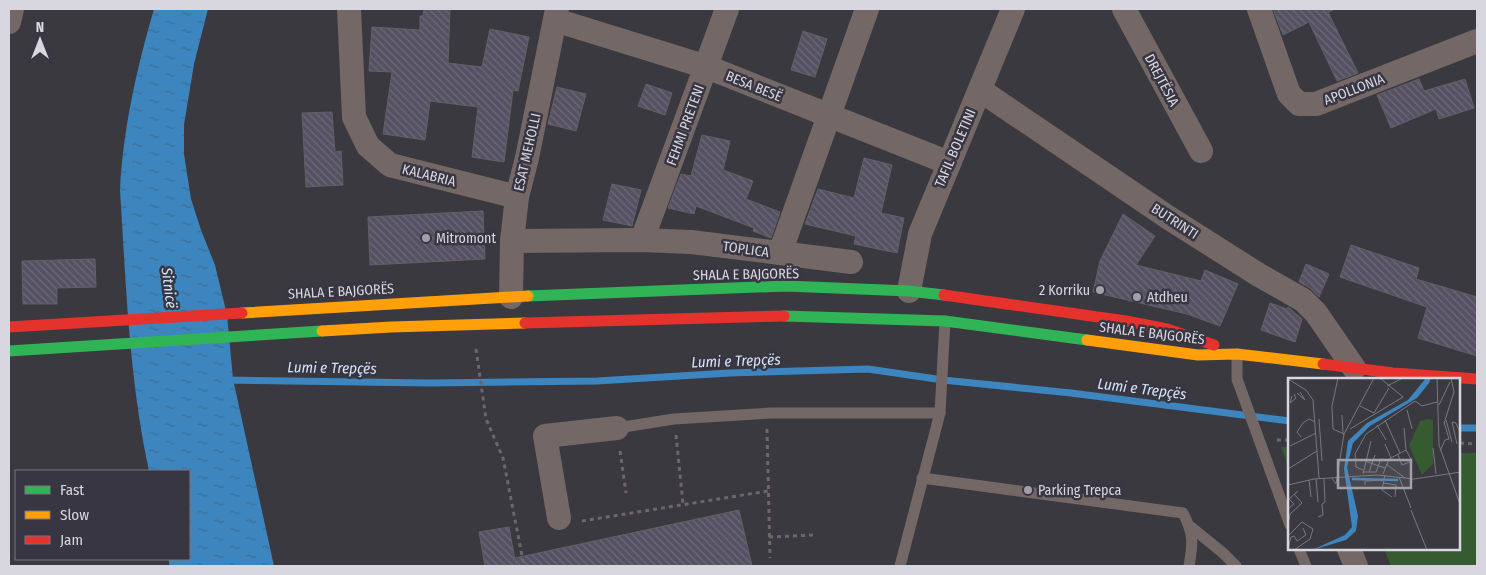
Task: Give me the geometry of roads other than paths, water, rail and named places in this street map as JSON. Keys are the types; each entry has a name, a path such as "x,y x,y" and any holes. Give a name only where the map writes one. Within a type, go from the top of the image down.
{"main road":[{"name":"SHALA E BAJGORËS","path":"9,327 511,297 785,286 909,291 948,295 1126,321 1166,329 1237,354"},
{"name":"SHALA E BAJGORËS","path":"9,351 391,327 799,316 946,321 1198,355 1237,354"},
{"path":"1237,354 1393,373 1477,379"}],"street":[{"path":"9,22 12,9"},
{"name":"KALABRIA","path":"348,9 354,117 368,146 390,165 517,197"},
{"name":"FEHMI PRETENI","path":"642,240 727,9"},
{"name":"TOPLICA","path":"512,241 642,240 690,242 780,253 867,9"},
{"name":"TAFIL BOLETINI","path":"909,291 920,234 980,90 1011,9"},
{"name":"DREJTËSIA","path":"1124,9 1201,152"},
{"name":"APOLLONIA","path":"1259,9 1289,94 1298,104 1316,104 1477,41"},
{"name":"ESAT MEHOLLI","path":"511,297 512,241 517,197 527,158 556,14"},
{"name":"BESA BESË","path":"556,14 707,67 949,163"},
{"name":"BUTRINTI","path":"980,90 1169,218 1259,275 1303,300 1316,313 1354,368"},
{"path":"780,253 851,262"},
{"path":"946,321 948,295"},
{"path":"568,520 545,436 617,428"},
{"path":"1349,550 1356,566"}],"lane":[{"path":"900,566 940,413 946,321"},
{"path":"1237,354 1237,379 1288,520"},
{"path":"617,428 674,419 771,413 940,413"},
{"path":"922,478 1183,513 1191,527 1236,566"},
{"path":"1189,566 1193,542 1191,527"},
{"path":"1299,550 1306,566"}],"water":[{"name":"Sitnicë","path":"154,9 208,9 194,64 184,125 184,154 191,199 215,265 227,315 233,379 274,566 169,566 169,560 190,560 190,470 149,470 142,436 133,366 120,190 124,144 142,53"}],"waterway":[{"name":"Lumi e Trepçës","path":"224,380 430,383 597,381 729,373 868,369 943,380 1071,393 1288,421"},
{"name":"Lumi e Trepçës","path":"1461,428 1477,428"}],"place":[{"name":"Mitromont","path":"426,238"},
{"name":"2 Korriku","path":"1100,290"},
{"name":"Atdheu","path":"1137,297"},
{"name":"Parking Trepca","path":"1028,490"}]}
